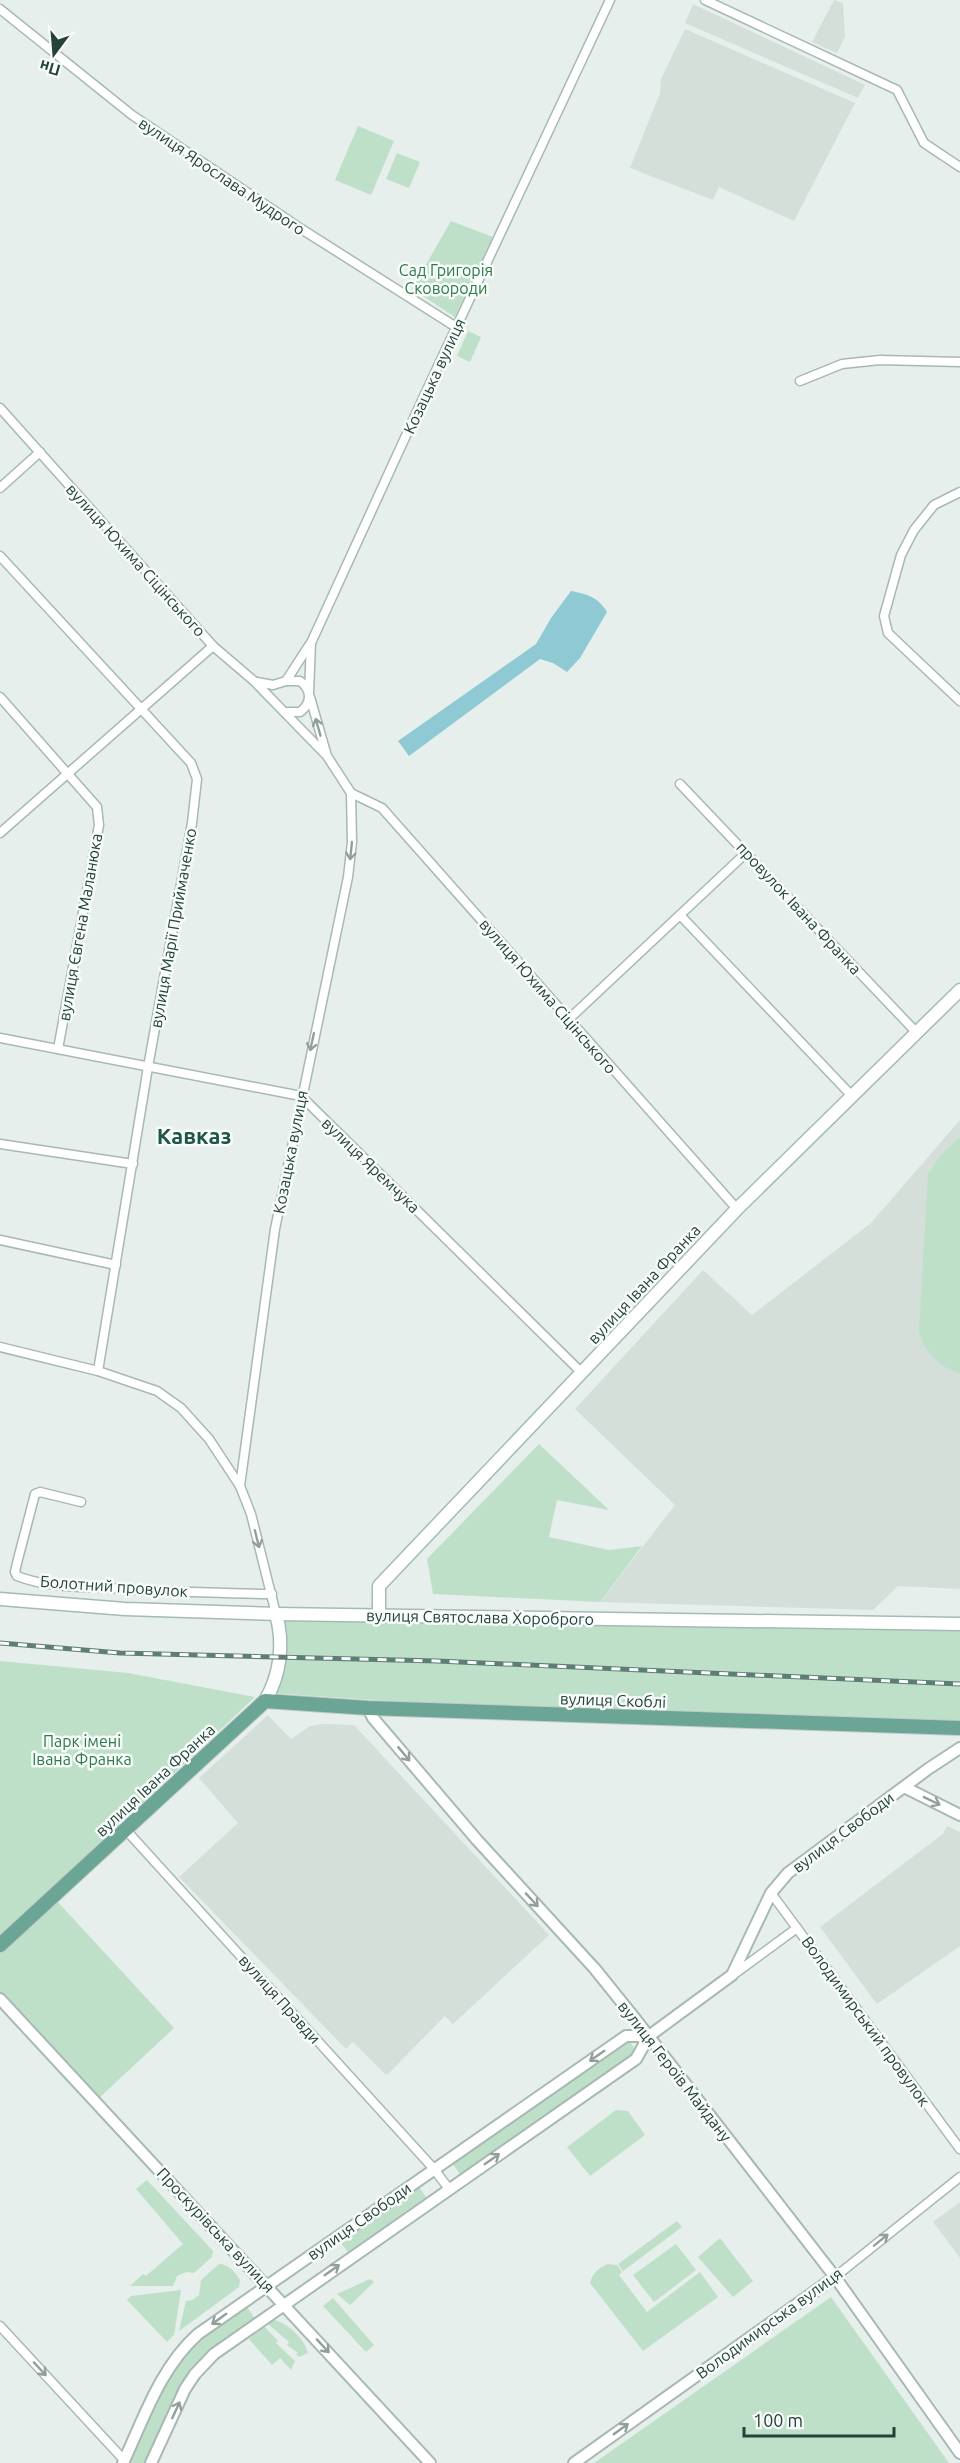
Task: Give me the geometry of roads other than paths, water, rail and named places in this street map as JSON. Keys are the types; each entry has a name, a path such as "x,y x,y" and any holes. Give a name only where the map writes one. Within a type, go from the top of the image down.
{"main road":[{"name":"вулиця Івана Франка","path":"379,1615 379,1586 737,1209 960,990"},
{"name":"вулиця Святослава Хороброго","path":"0,1599 124,1609 276,1614 960,1624"},
{"name":"вулиця Івана Франка","path":"0,1945 265,1701 279,1667 280,1651 276,1614"},
{"name":"вулиця Скоблі","path":"265,1701 368,1708 960,1728"}],"street":[{"name":"Козацька вулиця","path":"276,1614 251,1514 240,1486 275,1228 348,877 352,842 351,793 327,756 309,694 311,643 610,0"},
{"path":"705,0 897,90 924,143 960,167"},
{"name":"вулиця Ярослава Мудрого","path":"0,9 132,116 303,230 456,327"},
{"path":"800,381 842,364 880,360 960,362"},
{"name":"вулиця Юхима Сіцінського","path":"0,408 213,646 254,681 327,756"},
{"path":"0,488 40,452"},
{"path":"960,492 934,505 914,530 901,555 884,616 888,633 960,701"},
{"name":"вулиця Марії Приймаченко","path":"0,556 191,764 196,779 192,823 148,1067 98,1371"},
{"path":"254,681 273,685 284,682 300,681 309,694 307,706 300,712 282,709 277,692 284,682 311,643"},
{"path":"0,833 213,646"},
{"name":"вулиця Євгена Маланюка","path":"0,697 97,807 99,825 58,1049"},
{"name":"провулок Івана Франка","path":"680,784 917,1033"},
{"name":"вулиця Юхима Сіцінського","path":"351,793 382,808 737,1209"},
{"path":"569,1019 746,853"},
{"path":"680,915 852,1096"},
{"path":"0,1038 301,1096"},
{"name":"вулиця Яремчука","path":"301,1096 582,1373"},
{"path":"0,1144 133,1164"},
{"path":"0,1240 116,1265"},
{"path":"0,1347 98,1371 157,1390 181,1408 209,1439 240,1486"},
{"name":"Болотний провулок","path":"81,1502 40,1492 35,1494 15,1572 17,1576 40,1582 79,1587 272,1594"},
{"name":"вулиця Героїв Майдану","path":"368,1708 373,1718 477,1840 595,1969 649,2036 835,2277 960,2453"},
{"name":"вулиця Свободи","path":"151,2463 185,2389 195,2374 214,2354 636,2059 649,2036 732,1975 771,1893 794,1867 960,1748"},
{"path":"904,1787 960,1815"},
{"name":"вулиця Правди","path":"126,1830 434,2169 448,2189"},
{"name":"Володимирський провулок","path":"771,1893 960,2149"},
{"path":"732,1975 797,1928"},
{"name":"Проскурівська вулиця","path":"0,1999 430,2463"},
{"name":"вулиця Свободи","path":"124,2461 163,2377 175,2358 198,2334 626,2036 649,2036"},
{"name":"Володимирська вулиця","path":"573,2463 835,2277 960,2177"},
{"path":"0,2326 124,2461"}],"water":[{"path":"571,591 592,597 607,612 580,658 567,672 553,663 540,659 409,756 398,741 536,644 551,618"}],"railway":[{"path":"0,1643 120,1653 437,1661 960,1684"}],"district":[{"name":"Кавказ","path":"194,1136"}],"park label":[{"name":"Сад Григорія Сковороди","path":"446,279"},
{"name":"Парк імені Івана Франка","path":"82,1750"}]}
